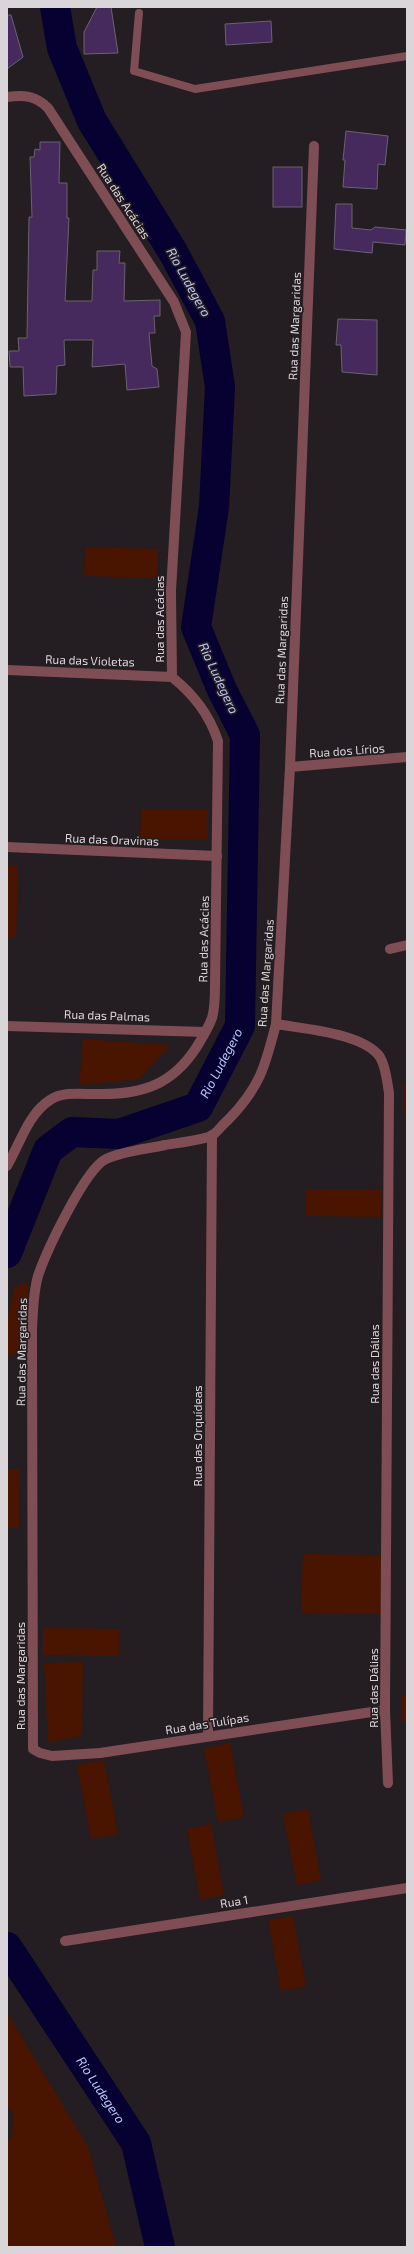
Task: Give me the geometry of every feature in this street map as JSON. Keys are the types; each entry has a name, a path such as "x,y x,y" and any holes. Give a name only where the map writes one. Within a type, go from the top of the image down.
{"street":[{"name":"Rua das Acácias","path":"7,97 23,95 34,97 48,108 174,302 186,332 171,591 172,677 190,692 200,704 212,724 218,742 215,985 212,1017 206,1032 186,1062 173,1076 154,1086 127,1094 66,1094 49,1100 30,1122 7,1166"},
{"name":"Rua das Margaridas","path":"33,1749 32,1330 38,1276 87,1178 98,1164 107,1159 125,1154 212,1135 240,1107 256,1087 265,1065 276,1024 290,767 314,146"},
{"name":"Rua das Violetas","path":"7,670 172,677"},
{"name":"Rua dos Lírios","path":"290,767 407,757"},
{"name":"Rua das Oravinas","path":"7,848 217,856"},
{"path":"390,949 407,945"},
{"name":"Rua das Dálias","path":"276,1024 338,1035 363,1043 373,1049 381,1059 386,1075 389,1093 385,1710 388,1783"},
{"name":"Rua das Palmas","path":"7,1026 206,1032"},
{"name":"Rua das Orquídeas","path":"208,1736 212,1135"},
{"name":"Rua das Tulípas","path":"33,1749 40,1753 52,1756 100,1753 385,1710"},
{"name":"Rua 1","path":"65,1941 407,1888"}],"lane":[{"path":"139,13 134,71 195,89 407,56"}],"shaded area":[{"path":"85,547 158,549 157,578 84,576"},
{"path":"141,810 208,810 208,839 140,839"},
{"path":"7,865 18,865 16,937 7,937"},
{"path":"83,1039 170,1045 139,1079 79,1085"},
{"path":"403,1084 407,1084 407,1111 403,1111"},
{"path":"306,1189 382,1190 381,1217 306,1216"},
{"path":"28,1281 27,1352 7,1356 7,1323 14,1288"},
{"path":"20,1469 19,1528 7,1528 7,1470"},
{"path":"303,1554 382,1555 381,1614 301,1613"},
{"path":"43,1628 119,1629 119,1656 43,1655"},
{"path":"83,1662 82,1736 48,1742 44,1663"},
{"path":"402,1695 407,1695 407,1722 402,1722"},
{"path":"230,1743 244,1817 218,1822 204,1748"},
{"path":"104,1760 118,1834 91,1839 77,1765"},
{"path":"308,1809 321,1880 297,1885 283,1814"},
{"path":"211,1824 224,1895 200,1900 187,1829"},
{"path":"293,1916 306,1986 281,1991 268,1920"},
{"path":"7,2013 88,2147 116,2247 7,2247 7,2138 12,2140 13,2114 7,2105"}],"building":[{"path":"97,7 111,7 118,53 84,54 84,32"},
{"path":"7,15 11,15 23,57 7,69"},
{"path":"271,21 272,42 226,45 225,24"},
{"path":"346,131 388,136 385,165 378,164 377,189 343,187 345,160 343,160"},
{"path":"40,142 60,142 59,183 67,183 67,218 69,218 65,301 92,301 93,270 97,270 97,251 120,251 119,263 125,263 124,301 160,300 160,316 154,316 155,333 149,333 152,366 157,369 159,387 127,390 125,364 92,367 93,340 64,340 65,365 57,366 56,394 24,396 23,367 10,367 9,351 19,351 18,338 27,338 29,217 32,217 30,157 34,157 35,149 40,150"},
{"path":"273,167 302,167 302,207 273,207"},
{"path":"336,204 352,204 352,228 371,230 375,227 406,230 405,245 373,242 372,253 334,249"},
{"path":"338,319 377,320 377,375 342,372 341,345 336,345"}],"waterway":[{"name":"Rio Ludegero","path":"7,1253 48,1150 72,1132 119,1134 198,1107 240,1026 245,735 222,690 196,627 214,507 220,387 210,321 173,252 92,121 62,48 55,7"},
{"name":"Rio Ludegero","path":"7,1947 136,2143 160,2247"}]}
